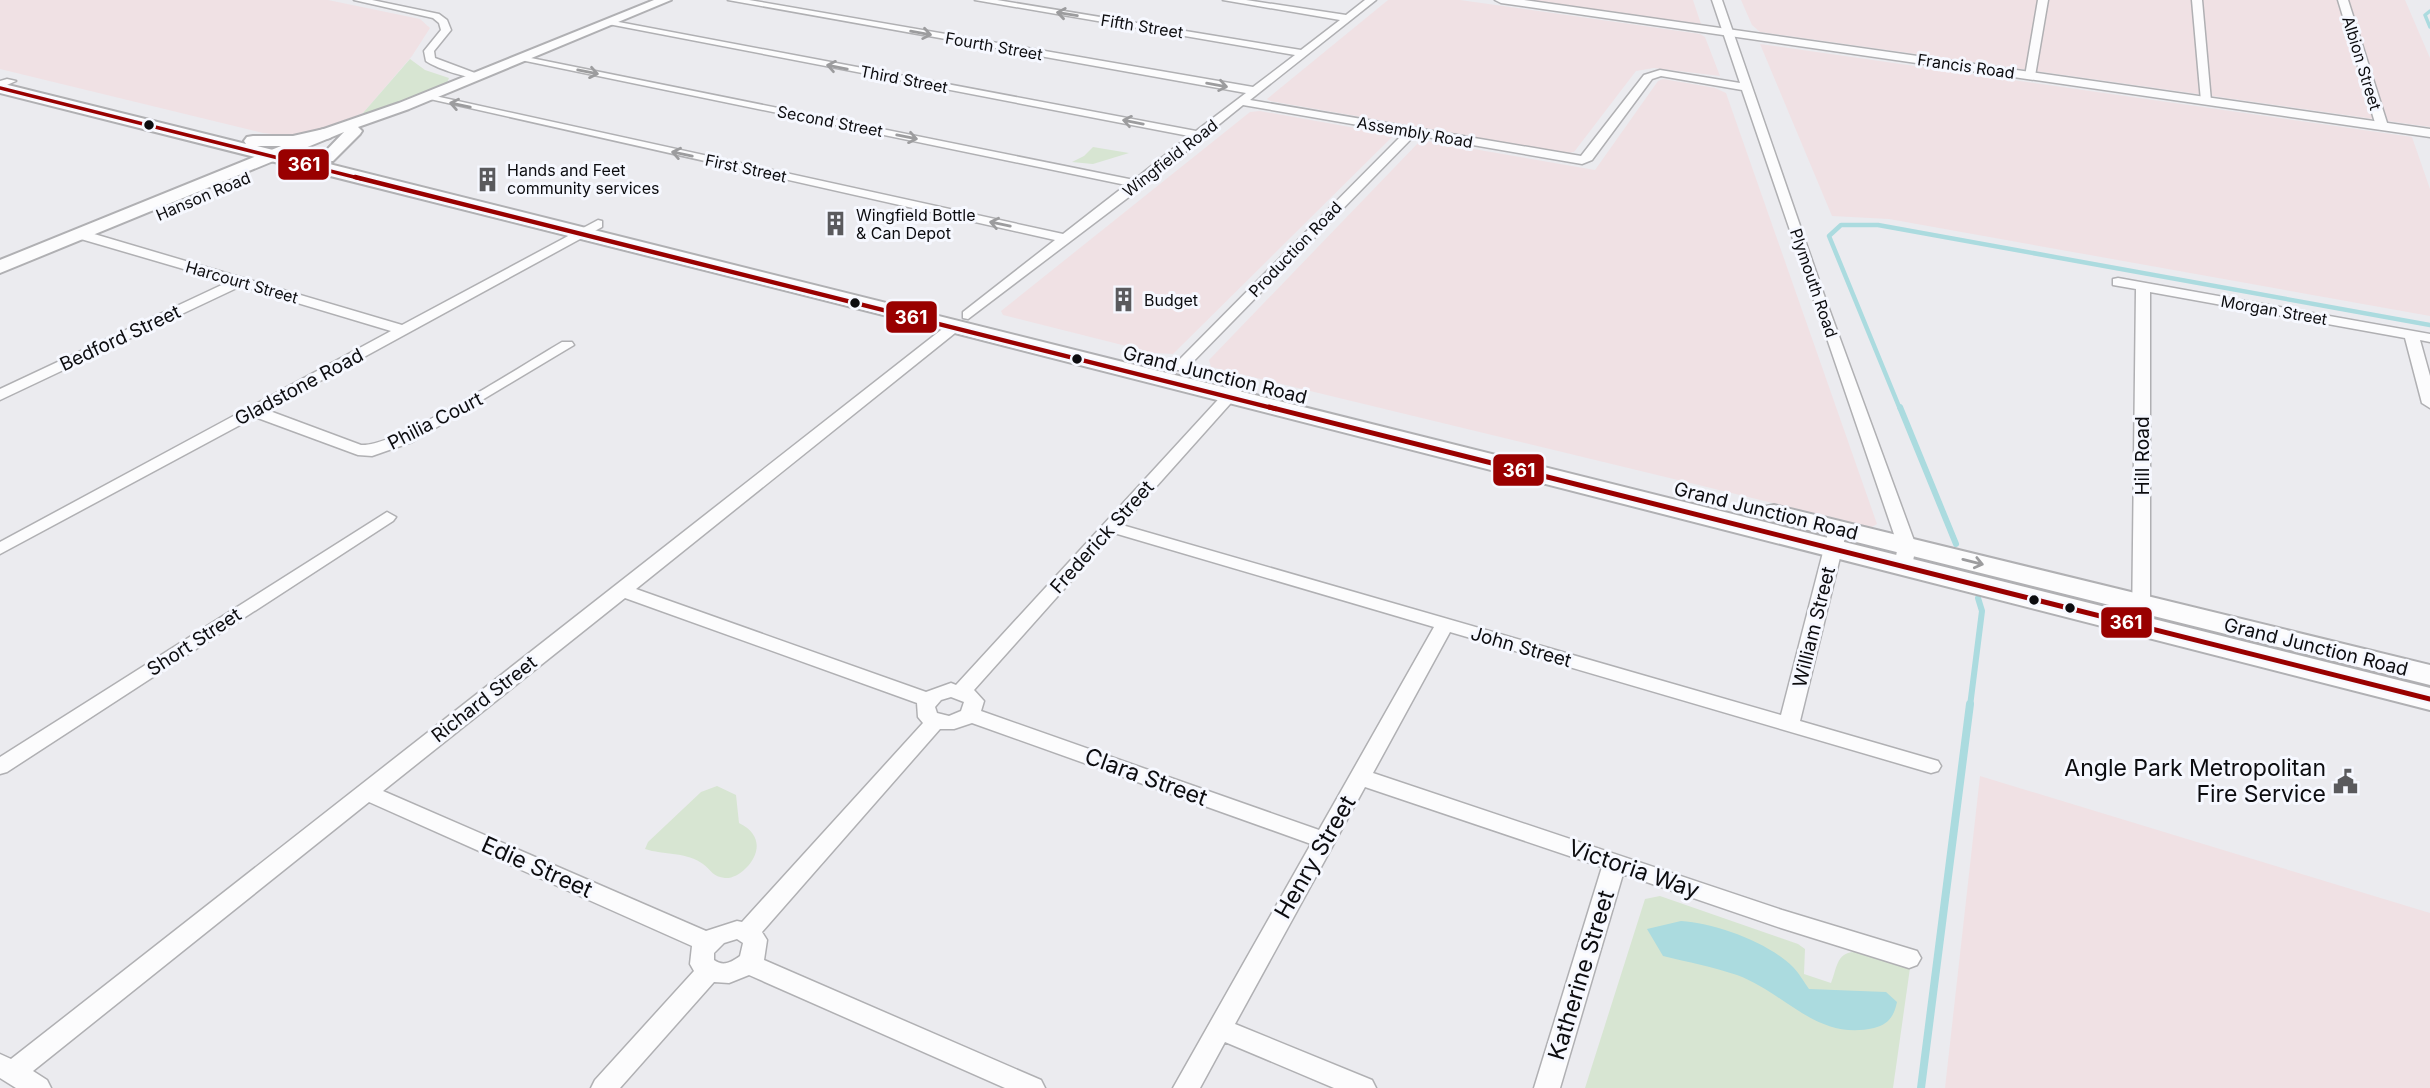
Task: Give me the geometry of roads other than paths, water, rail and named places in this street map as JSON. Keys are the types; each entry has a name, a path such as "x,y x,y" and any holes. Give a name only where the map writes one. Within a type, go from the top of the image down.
{"highway":[{"name":"Grand Junction Road","path":"3,83 281,155 750,268 2141,615 2430,699"},
{"path":"247,145 293,141 324,134"},
{"name":"Grand Junction Road","path":"281,155 305,153 327,158 589,229"},
{"name":"Grand Junction Road","path":"962,321 1180,367 1235,389"},
{"name":"Grand Junction Road","path":"2141,615 2430,675"}],"main road":[{"name":"Hanson Road","path":"0,267 88,237 324,134 404,106 665,0"},
{"name":"Hanson Road","path":"305,153 404,106"},
{"path":"327,158 354,131"},
{"path":"223,175 249,161 251,155 247,145"},
{"name":"Hanson Road","path":"0,280 223,175 281,155"}],"street":[{"path":"359,0 436,16 444,22 446,30 429,51 430,59 437,64 478,76"},
{"name":"Fourth Street","path":"733,0 1255,92"},
{"name":"Fifth Street","path":"980,0 1304,52"},
{"path":"1228,0 1347,18"},
{"name":"Wingfield Road","path":"962,321 1371,0"},
{"name":"Francis Road","path":"1501,0 2430,133"},
{"name":"Plymouth Road","path":"1717,0 1905,556"},
{"path":"2030,76 2043,0"},
{"path":"2197,0 2206,101"},
{"name":"Albion Street","path":"2343,0 2382,126"},
{"name":"Third Street","path":"608,23 1200,135"},
{"name":"Second Street","path":"521,59 1138,184"},
{"name":"Assembly Road","path":"1242,102 1563,159 1582,160 1588,158 1648,77 1660,73 1746,87"},
{"name":"First Street","path":"426,97 1066,239"},
{"name":"Production Road","path":"1180,367 1411,132"},
{"name":"Gladstone Road","path":"0,549 589,229"},
{"name":"Harcourt Street","path":"88,237 404,330"},
{"name":"Bedford Street","path":"0,394 239,282"},
{"name":"Morgan Street","path":"2118,282 2430,338"},
{"name":"Hill Road","path":"2141,615 2143,286"},
{"name":"Richard Street","path":"6,1069 366,792 962,321"},
{"path":"2412,335 2430,402"},
{"name":"Philia Court","path":"254,411 358,450 372,451 388,447 428,427 567,345"},
{"name":"Frederick Street","path":"961,691 1235,389"},
{"name":"Short Street","path":"0,767 387,517"},
{"name":"John Street","path":"1111,527 1931,766"},
{"name":"William Street","path":"1789,725 1836,539"},
{"path":"621,590 929,699"},
{"name":"Henry Street","path":"1186,1088 1445,625"},
{"path":"961,691 974,701 970,715 955,723 935,722 925,712 929,699 942,692 961,691"},
{"name":"Clara Street","path":"970,715 1323,840"},
{"path":"747,933 935,722"},
{"name":"Victoria Way","path":"1360,777 1781,919 1909,958"},
{"name":"Edie Street","path":"366,792 708,942"},
{"name":"Katherine Street","path":"1547,1088 1615,863"},
{"path":"726,931 747,933 755,940 757,948 748,964 729,974 709,971 702,964 700,957 708,942 726,931"},
{"path":"748,964 1032,1088"},
{"path":"604,1088 709,971"},
{"path":"1219,1029 1363,1088"},
{"path":"6,1069 38,1088"}],"water":[{"path":"1681,921 1725,930 1756,942 1793,967 1809,989 1886,992 1897,1002 1894,1011 1887,1022 1874,1028 1853,1030 1818,1022 1755,983 1737,975 1663,956 1647,929"}],"waterway":[{"path":"2430,11 2425,15 2430,27"},
{"path":"1900,409 1829,236 1841,225 1878,225 2430,325"},
{"path":"1900,407 1956,544"},
{"path":"1970,706 1982,611 1978,598"},
{"path":"1921,1088 1970,704"}],"place":[{"name":"Hands and Feet community services","path":"487,179"},
{"name":"Wingfield Bottle & Can Depot","path":"836,224"},
{"name":"Budget","path":"1124,300"},
{"name":"Angle Park Metropolitan Fire Service","path":"2346,781"}]}
